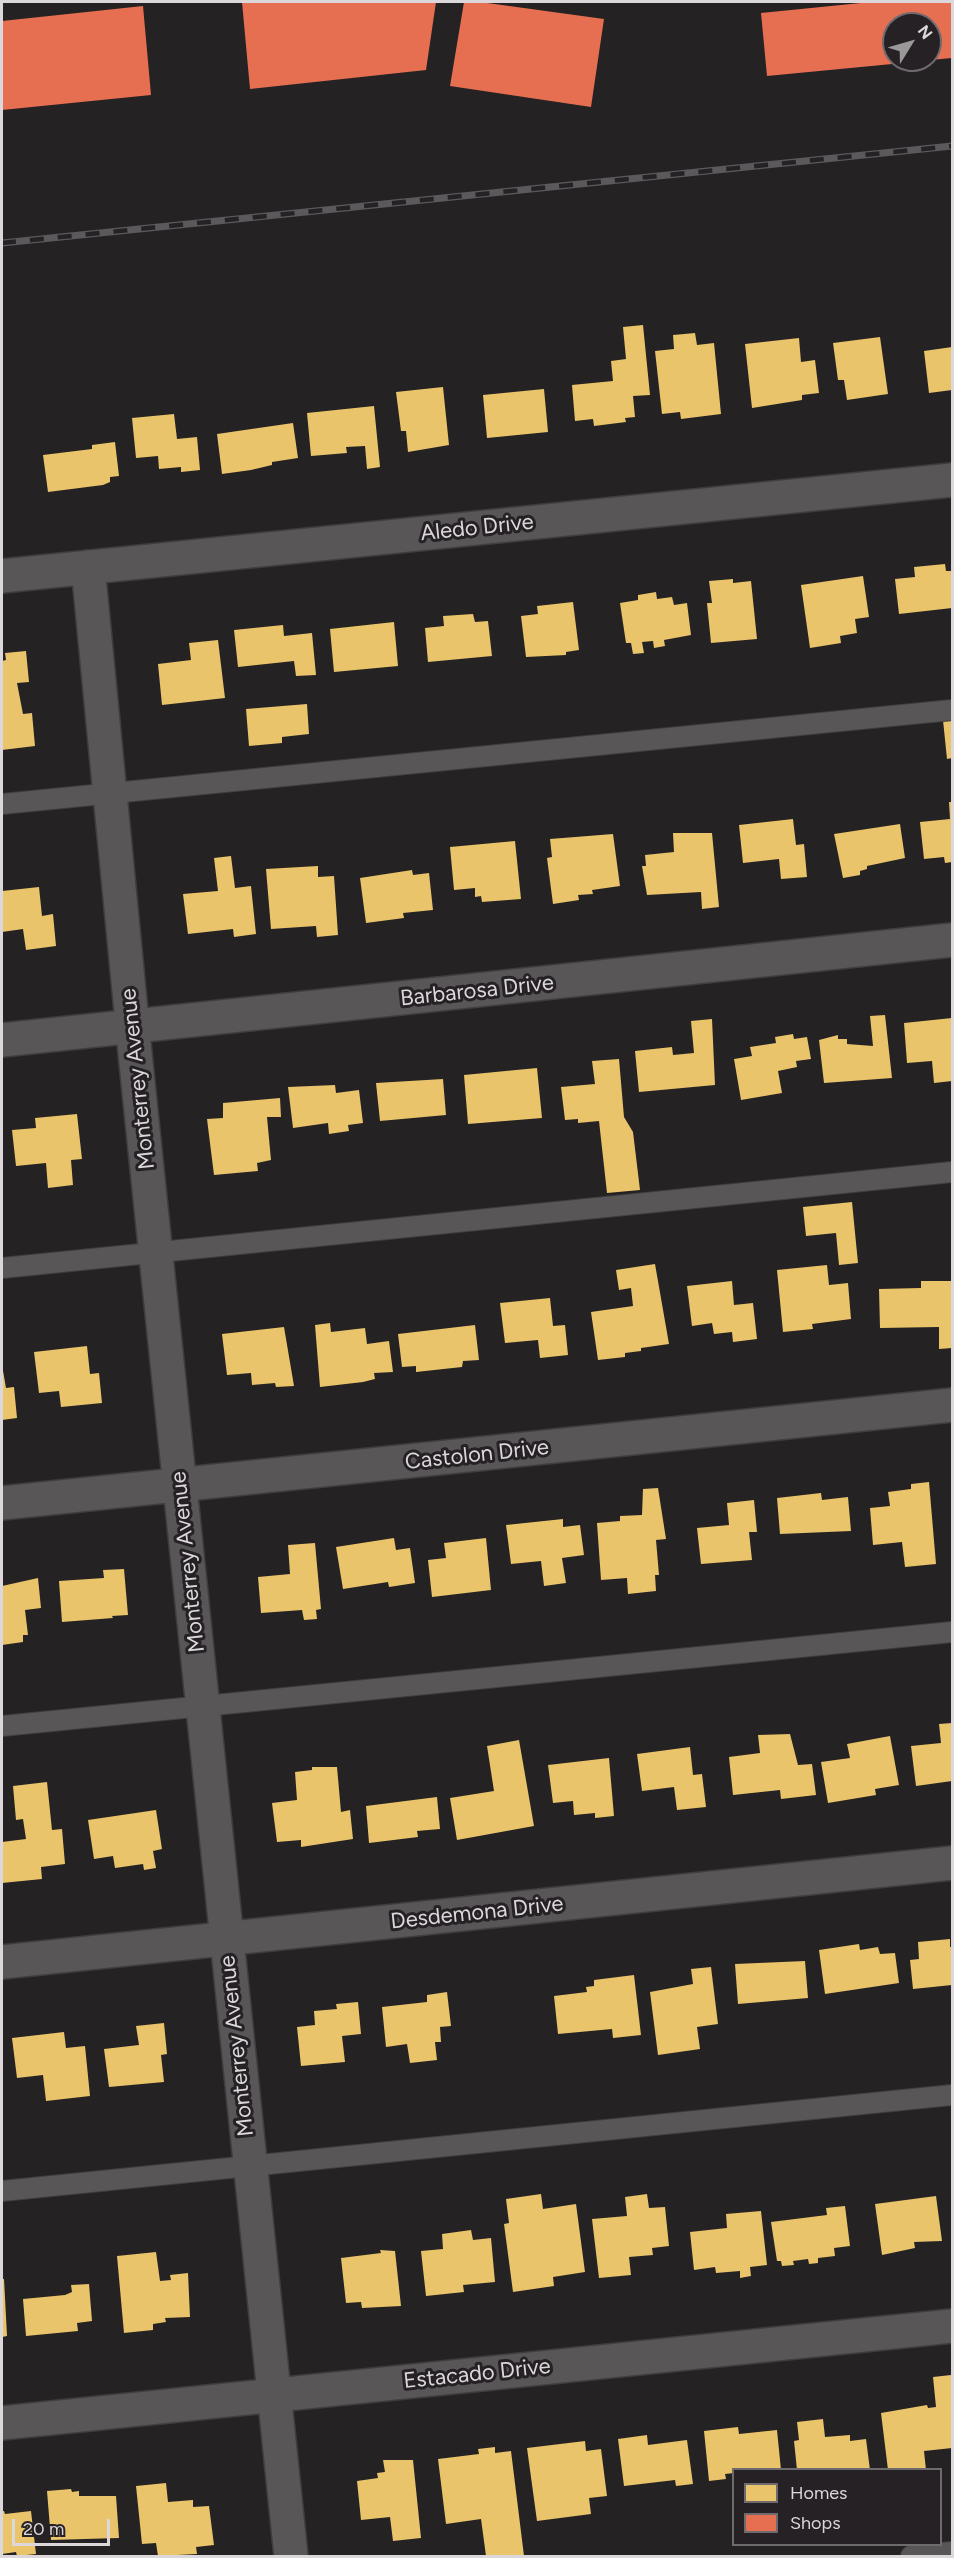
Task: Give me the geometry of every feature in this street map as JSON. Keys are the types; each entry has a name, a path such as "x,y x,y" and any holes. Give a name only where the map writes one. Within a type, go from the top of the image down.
{"street":[{"name":"Aledo Drive","path":"2,576 952,480"},
{"name":"Monterrey Avenue","path":"88,567 226,1940 291,2556"},
{"name":"Barbarosa Drive","path":"2,1040 952,940"},
{"name":"Castolon Drive","path":"2,1503 952,1406"},
{"name":"Desdemona Drive","path":"2,1962 952,1863"},
{"name":"Estacado Drive","path":"2,2422 952,2326"}],"lane":[{"path":"2,804 952,710"},
{"path":"2,1268 952,1172"},
{"path":"2,1726 952,1632"},
{"path":"2,2191 952,2095"},
{"path":"911,2556 952,2552"}],"building: Homes":[{"path":"643,325 650,395 633,396 635,417 625,418 626,422 594,426 593,419 575,421 572,385 613,381 611,361 626,359 623,327"},
{"path":"695,333 697,345 714,343 721,414 681,419 680,412 662,414 655,351 674,349 673,335"},
{"path":"880,337 888,394 847,400 844,380 838,380 833,343"},
{"path":"799,338 801,362 815,360 819,393 802,395 802,400 752,408 745,344"},
{"path":"952,347 952,390 929,393 924,351"},
{"path":"443,387 449,445 408,452 406,431 401,431 396,392"},
{"path":"544,389 548,432 487,438 483,395"},
{"path":"374,406 380,467 367,469 365,446 346,447 347,453 311,456 307,413"},
{"path":"174,414 177,439 197,437 200,470 181,472 181,467 159,469 158,456 136,458 132,418"},
{"path":"293,423 298,458 272,462 272,465 251,470 222,474 217,434"},
{"path":"115,442 119,476 110,477 110,482 103,485 48,492 43,455 92,449 92,445"},
{"path":"945,564 946,571 952,571 952,608 899,614 895,579 915,577 914,567"},
{"path":"863,576 869,617 855,619 857,633 840,636 841,643 810,648 801,585"},
{"path":"733,579 733,583 751,581 757,639 711,643 707,603 712,603 709,581"},
{"path":"656,592 657,599 672,597 674,605 687,603 691,635 664,640 665,646 654,648 653,641 642,642 644,653 633,654 631,643 626,643 620,603 638,600 638,595"},
{"path":"573,602 579,650 566,652 566,655 526,657 521,616 538,614 537,606"},
{"path":"473,614 475,622 488,621 492,656 428,662 425,628 444,626 443,616"},
{"path":"394,622 398,666 334,672 330,629"},
{"path":"283,625 284,636 312,633 316,675 296,676 294,661 238,667 234,630"},
{"path":"218,640 225,698 162,705 158,664 191,660 189,643"},
{"path":"26,651 29,682 17,683 23,714 32,713 35,746 2,750 2,661 6,660 5,653"},
{"path":"307,704 309,734 282,737 282,743 249,746 246,709"},
{"path":"952,719 952,758 947,759 943,720"},
{"path":"949,802 952,802 952,862 945,863 944,857 924,859 920,822 950,819"},
{"path":"793,819 796,845 804,844 807,877 781,879 779,859 743,863 739,825"},
{"path":"900,824 905,858 867,866 867,869 860,871 860,875 843,878 834,834"},
{"path":"673,833 712,833 719,907 702,909 701,892 647,895 642,866 646,866 645,855 674,852"},
{"path":"613,834 620,886 592,890 593,894 578,895 579,900 553,904 547,858 552,857 550,839"},
{"path":"515,841 521,899 482,902 481,896 475,897 475,888 454,890 450,847"},
{"path":"231,856 235,888 251,886 256,934 234,937 233,929 188,934 183,894 218,891 214,858"},
{"path":"318,866 318,877 334,876 338,935 317,937 316,926 271,929 266,869"},
{"path":"412,870 413,875 429,873 433,910 403,913 404,918 366,923 360,878"},
{"path":"39,887 42,916 53,914 56,946 26,950 23,929 2,932 2,891"},
{"path":"885,1015 892,1078 824,1083 819,1040 838,1035 838,1039 847,1039 847,1044 873,1046 870,1016"},
{"path":"952,1018 952,1081 934,1083 932,1061 907,1063 904,1023"},
{"path":"712,1019 715,1085 639,1092 635,1051 672,1047 673,1055 694,1053 691,1021"},
{"path":"793,1034 794,1039 807,1037 811,1059 796,1061 797,1067 778,1071 782,1093 741,1100 734,1059 752,1056 750,1047 776,1043 775,1037"},
{"path":"619,1059 624,1117 633,1132 640,1190 607,1193 599,1121 578,1123 578,1119 565,1120 561,1087 595,1084 592,1061"},
{"path":"537,1068 542,1118 468,1124 464,1075"},
{"path":"443,1079 446,1115 380,1121 376,1083"},
{"path":"335,1085 336,1093 359,1090 363,1123 348,1125 349,1131 329,1134 328,1123 293,1128 288,1087"},
{"path":"280,1098 281,1117 267,1117 271,1160 257,1163 258,1171 214,1175 207,1119 223,1118 223,1103"},
{"path":"77,1114 82,1159 71,1160 73,1185 48,1188 46,1163 16,1166 12,1130 36,1128 35,1118"},
{"path":"852,1202 858,1263 839,1265 836,1233 806,1236 803,1207"},
{"path":"655,1264 669,1344 641,1348 641,1351 625,1353 625,1357 598,1360 591,1312 633,1306 631,1288 619,1290 616,1270"},
{"path":"827,1265 829,1285 848,1283 851,1319 812,1324 813,1329 783,1332 777,1270"},
{"path":"732,1281 734,1305 753,1303 757,1339 733,1342 732,1332 714,1334 712,1323 692,1326 687,1286"},
{"path":"921,1281 952,1281 952,1348 939,1349 939,1327 880,1328 879,1289 921,1288"},
{"path":"550,1298 553,1326 565,1325 568,1355 540,1358 538,1340 505,1343 500,1303"},
{"path":"330,1323 331,1332 365,1328 367,1344 389,1341 393,1372 374,1373 375,1379 363,1382 320,1387 315,1325"},
{"path":"475,1325 479,1360 463,1361 462,1367 416,1372 416,1366 402,1367 398,1334"},
{"path":"284,1327 294,1386 276,1387 275,1383 252,1385 251,1373 227,1375 222,1334"},
{"path":"87,1346 90,1374 99,1373 102,1403 61,1407 59,1391 39,1393 34,1352"},
{"path":"2,1365 6,1388 14,1387 17,1418 2,1420"},
{"path":"929,1482 936,1564 905,1567 902,1542 873,1545 870,1508 890,1506 888,1492 911,1489 911,1484"},
{"path":"658,1488 666,1539 656,1540 659,1575 655,1575 656,1591 628,1594 627,1578 601,1580 597,1523 620,1521 620,1516 642,1515 643,1489"},
{"path":"821,1493 822,1500 848,1497 851,1531 780,1534 777,1498"},
{"path":"754,1500 757,1532 749,1532 752,1560 701,1564 697,1528 729,1525 727,1503"},
{"path":"563,1519 563,1527 580,1525 584,1555 562,1558 566,1583 544,1586 541,1561 511,1564 506,1525"},
{"path":"394,1538 396,1550 410,1548 415,1583 389,1587 388,1582 343,1589 336,1547"},
{"path":"486,1538 491,1590 432,1597 428,1560 446,1558 444,1543"},
{"path":"315,1543 321,1609 316,1610 317,1619 304,1620 302,1610 261,1613 258,1577 290,1574 288,1545"},
{"path":"124,1569 128,1615 62,1622 59,1581 104,1578 103,1570"},
{"path":"38,1578 41,1608 25,1610 28,1635 23,1635 23,1642 2,1645 2,1586"},
{"path":"952,1723 952,1781 916,1786 911,1746 941,1743 939,1724"},
{"path":"790,1734 798,1765 812,1764 816,1795 781,1799 780,1790 733,1795 729,1757 760,1753 758,1735"},
{"path":"890,1736 899,1785 875,1789 876,1795 828,1803 821,1762 850,1758 847,1744"},
{"path":"519,1740 534,1826 457,1840 450,1798 494,1791 487,1746"},
{"path":"690,1747 693,1775 702,1774 706,1807 677,1810 674,1787 642,1791 637,1754"},
{"path":"609,1758 614,1816 595,1818 595,1813 574,1815 573,1801 553,1803 548,1765"},
{"path":"312,1767 337,1767 341,1812 350,1810 353,1839 301,1847 301,1840 277,1842 272,1803 297,1800 295,1772 312,1770"},
{"path":"47,1782 52,1830 62,1829 65,1864 41,1867 42,1879 2,1883 2,1842 26,1839 23,1819 16,1820 13,1786"},
{"path":"437,1797 440,1829 417,1831 418,1837 369,1843 366,1806"},
{"path":"156,1810 162,1849 153,1851 156,1868 144,1870 143,1864 115,1868 113,1856 94,1859 88,1820"},
{"path":"950,1939 952,1985 913,1989 910,1960 919,1959 918,1942"},
{"path":"859,1944 860,1950 878,1947 880,1954 895,1953 899,1983 825,1994 819,1950"},
{"path":"805,1961 808,1998 738,2004 735,1964"},
{"path":"711,1967 718,2024 697,2027 700,2049 658,2055 650,1992 693,1984 691,1969"},
{"path":"634,1975 641,2035 613,2038 612,2029 558,2034 554,1996 587,1992 586,1987 594,1986 594,1980"},
{"path":"447,1992 451,2026 440,2027 441,2042 435,2042 437,2060 410,2063 407,2044 386,2047 382,2007 427,2002 427,1995"},
{"path":"358,2002 361,2034 342,2036 345,2062 301,2066 297,2027 315,2025 314,2011 337,2009 336,2004"},
{"path":"164,2023 167,2054 161,2055 164,2082 109,2087 104,2049 139,2045 136,2026"},
{"path":"64,2032 66,2048 85,2046 90,2096 46,2101 43,2075 17,2078 12,2038"},
{"path":"541,2194 543,2209 576,2204 585,2272 553,2277 554,2286 513,2292 504,2224 509,2223 506,2199"},
{"path":"647,2194 649,2208 665,2207 669,2246 652,2248 653,2255 629,2257 631,2275 599,2278 592,2219 627,2216 625,2197"},
{"path":"936,2196 942,2241 914,2242 915,2248 882,2255 875,2204"},
{"path":"845,2206 850,2246 834,2248 835,2256 818,2258 818,2263 809,2264 808,2259 793,2261 794,2265 782,2266 781,2261 777,2261 771,2222 827,2215 826,2208"},
{"path":"761,2211 767,2265 750,2267 751,2276 740,2278 740,2271 716,2273 715,2267 694,2270 690,2232 727,2228 726,2214"},
{"path":"471,2230 473,2240 491,2238 495,2282 463,2285 464,2292 426,2296 421,2251 443,2249 442,2234"},
{"path":"380,2250 395,2251 401,2306 362,2308 361,2302 346,2303 341,2258 381,2253"},
{"path":"156,2252 160,2281 171,2280 170,2275 188,2273 190,2317 165,2318 166,2322 153,2324 153,2330 124,2333 117,2256"},
{"path":"2,2279 4,2279 7,2336 2,2337"},
{"path":"89,2284 92,2321 77,2323 78,2331 26,2336 23,2299 65,2295 72,2292 71,2285"},
{"path":"951,2375 952,2448 924,2451 926,2468 888,2468 881,2413 927,2405 928,2408 936,2407 933,2377"},
{"path":"823,2419 825,2437 850,2435 850,2441 866,2439 870,2468 797,2468 794,2441 799,2440 797,2422"},
{"path":"738,2427 739,2434 777,2430 781,2468 732,2468 732,2473 725,2474 726,2479 709,2481 704,2431"},
{"path":"647,2435 648,2445 687,2440 693,2484 676,2486 675,2480 624,2486 618,2439"},
{"path":"585,2441 586,2451 601,2449 607,2496 589,2498 591,2514 537,2521 527,2448"},
{"path":"495,2447 495,2453 511,2451 524,2556 486,2556 481,2519 446,2524 438,2459 479,2454 478,2449"},
{"path":"383,2460 413,2460 421,2538 393,2541 390,2517 361,2520 357,2481 378,2478 377,2473 385,2472"},
{"path":"166,2483 168,2502 193,2500 193,2507 209,2506 214,2545 196,2547 197,2554 158,2556 156,2543 142,2544 136,2486"},
{"path":"71,2489 72,2492 79,2491 79,2496 116,2496 119,2538 51,2540 47,2491"},
{"path":"2,2511 5,2514 31,2511 36,2554 17,2556 16,2552 2,2554"}],"building: Shops":[{"path":"242,2 436,2 426,70 250,89"},
{"path":"464,2 480,2 604,19 591,107 450,86"},
{"path":"871,2 952,2 952,58 942,59 942,12 882,12 882,65 767,76 761,13"},
{"path":"143,6 151,95 2,110 2,21"}],"railway":[{"path":"2,243 952,146"}]}
